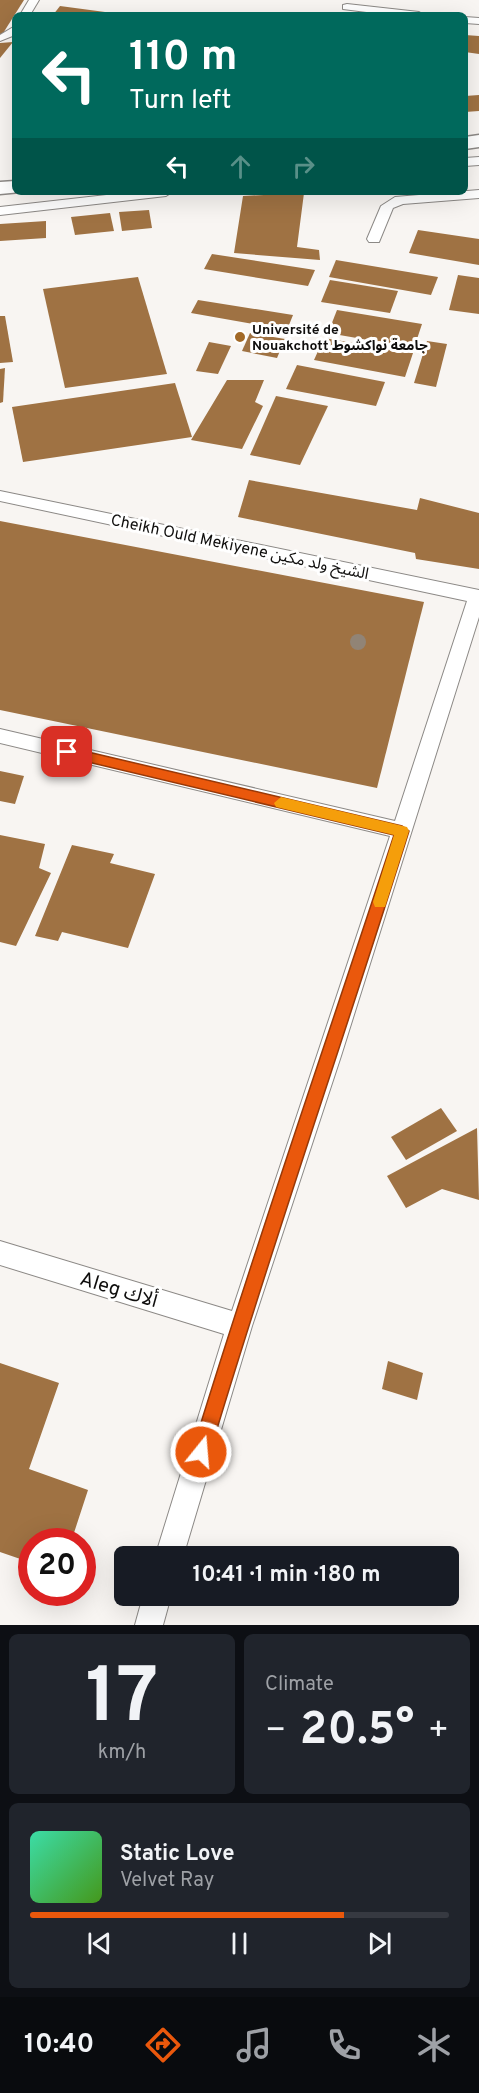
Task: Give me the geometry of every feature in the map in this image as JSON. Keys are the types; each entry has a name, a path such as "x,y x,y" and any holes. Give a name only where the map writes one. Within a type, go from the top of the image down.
{"lane":[{"path":"347,8 388,12"},
{"path":"0,211 52,198 109,195"},
{"path":"374,239 387,206 400,200 466,195"},
{"name":"Cheikh Ould Mekiyene الشيخ ولد مكين","path":"0,496 478,596"},
{"path":"172,1546 239,1326 330,1056 478,596"},
{"path":"0,736 402,831"},
{"name":"Aleg ألاك","path":"0,1253 239,1326"},
{"path":"149,1625 154,1606"}],"building":[{"path":"0,0 24,0 16,12 12,12 12,19 0,38"},
{"path":"60,6 105,12 55,12"},
{"path":"468,35 479,36 479,54 468,52"},
{"path":"12,42 0,58 0,43"},
{"path":"479,95 479,111 468,112 468,96"},
{"path":"304,195 297,247 319,250 320,260 234,253 243,196"},
{"path":"149,210 152,228 122,231 119,212"},
{"path":"110,213 114,231 75,235 71,217"},
{"path":"46,221 46,238 0,241 0,224"},
{"path":"418,230 479,239 479,265 409,253"},
{"path":"212,254 315,270 308,286 204,269"},
{"path":"336,260 438,277 431,295 329,277"},
{"path":"458,275 479,278 479,314 449,310"},
{"path":"138,277 167,374 65,388 43,289"},
{"path":"330,280 398,291 390,313 321,302"},
{"path":"198,300 293,315 287,330 191,313"},
{"path":"337,310 422,324 414,348 328,333"},
{"path":"0,316 5,316 13,362 0,363"},
{"path":"250,333 285,339 277,358 242,351"},
{"path":"324,338 413,353 405,377 314,360"},
{"path":"427,341 447,344 436,387 414,383"},
{"path":"209,342 231,346 218,374 196,371"},
{"path":"297,365 385,382 376,406 286,389"},
{"path":"5,368 3,402 0,403 0,369"},
{"path":"227,380 264,380 255,402 263,406 242,449 191,440"},
{"path":"175,383 192,437 23,462 12,407"},
{"path":"276,396 328,406 300,465 250,455"},
{"path":"249,480 417,510 420,498 479,513 479,569 416,559 415,553 238,517"},
{"path":"0,521 424,602 377,788 0,710"},
{"path":"0,771 24,776 15,804 0,801"},
{"path":"0,835 45,844 39,868 51,873 16,946 0,942"},
{"path":"72,845 114,854 110,863 155,874 128,948 62,932 58,941 35,936"},
{"path":"441,1108 457,1131 406,1160 391,1137"},
{"path":"477,1128 479,1200 442,1189 406,1208 387,1176"},
{"path":"388,1361 423,1373 417,1400 382,1389"},
{"path":"0,1363 59,1383 29,1469 88,1490 76,1528 18,1528 18,1558 0,1552"}],"slow traffic":[{"path":"281,803 402,831 380,902"}],"place":[{"name":"Université de Nouakchott جامعة نواكشوط","path":"240,337"}],"route":[{"path":"67,752 402,831 330,1056 239,1326 201,1452"}]}
